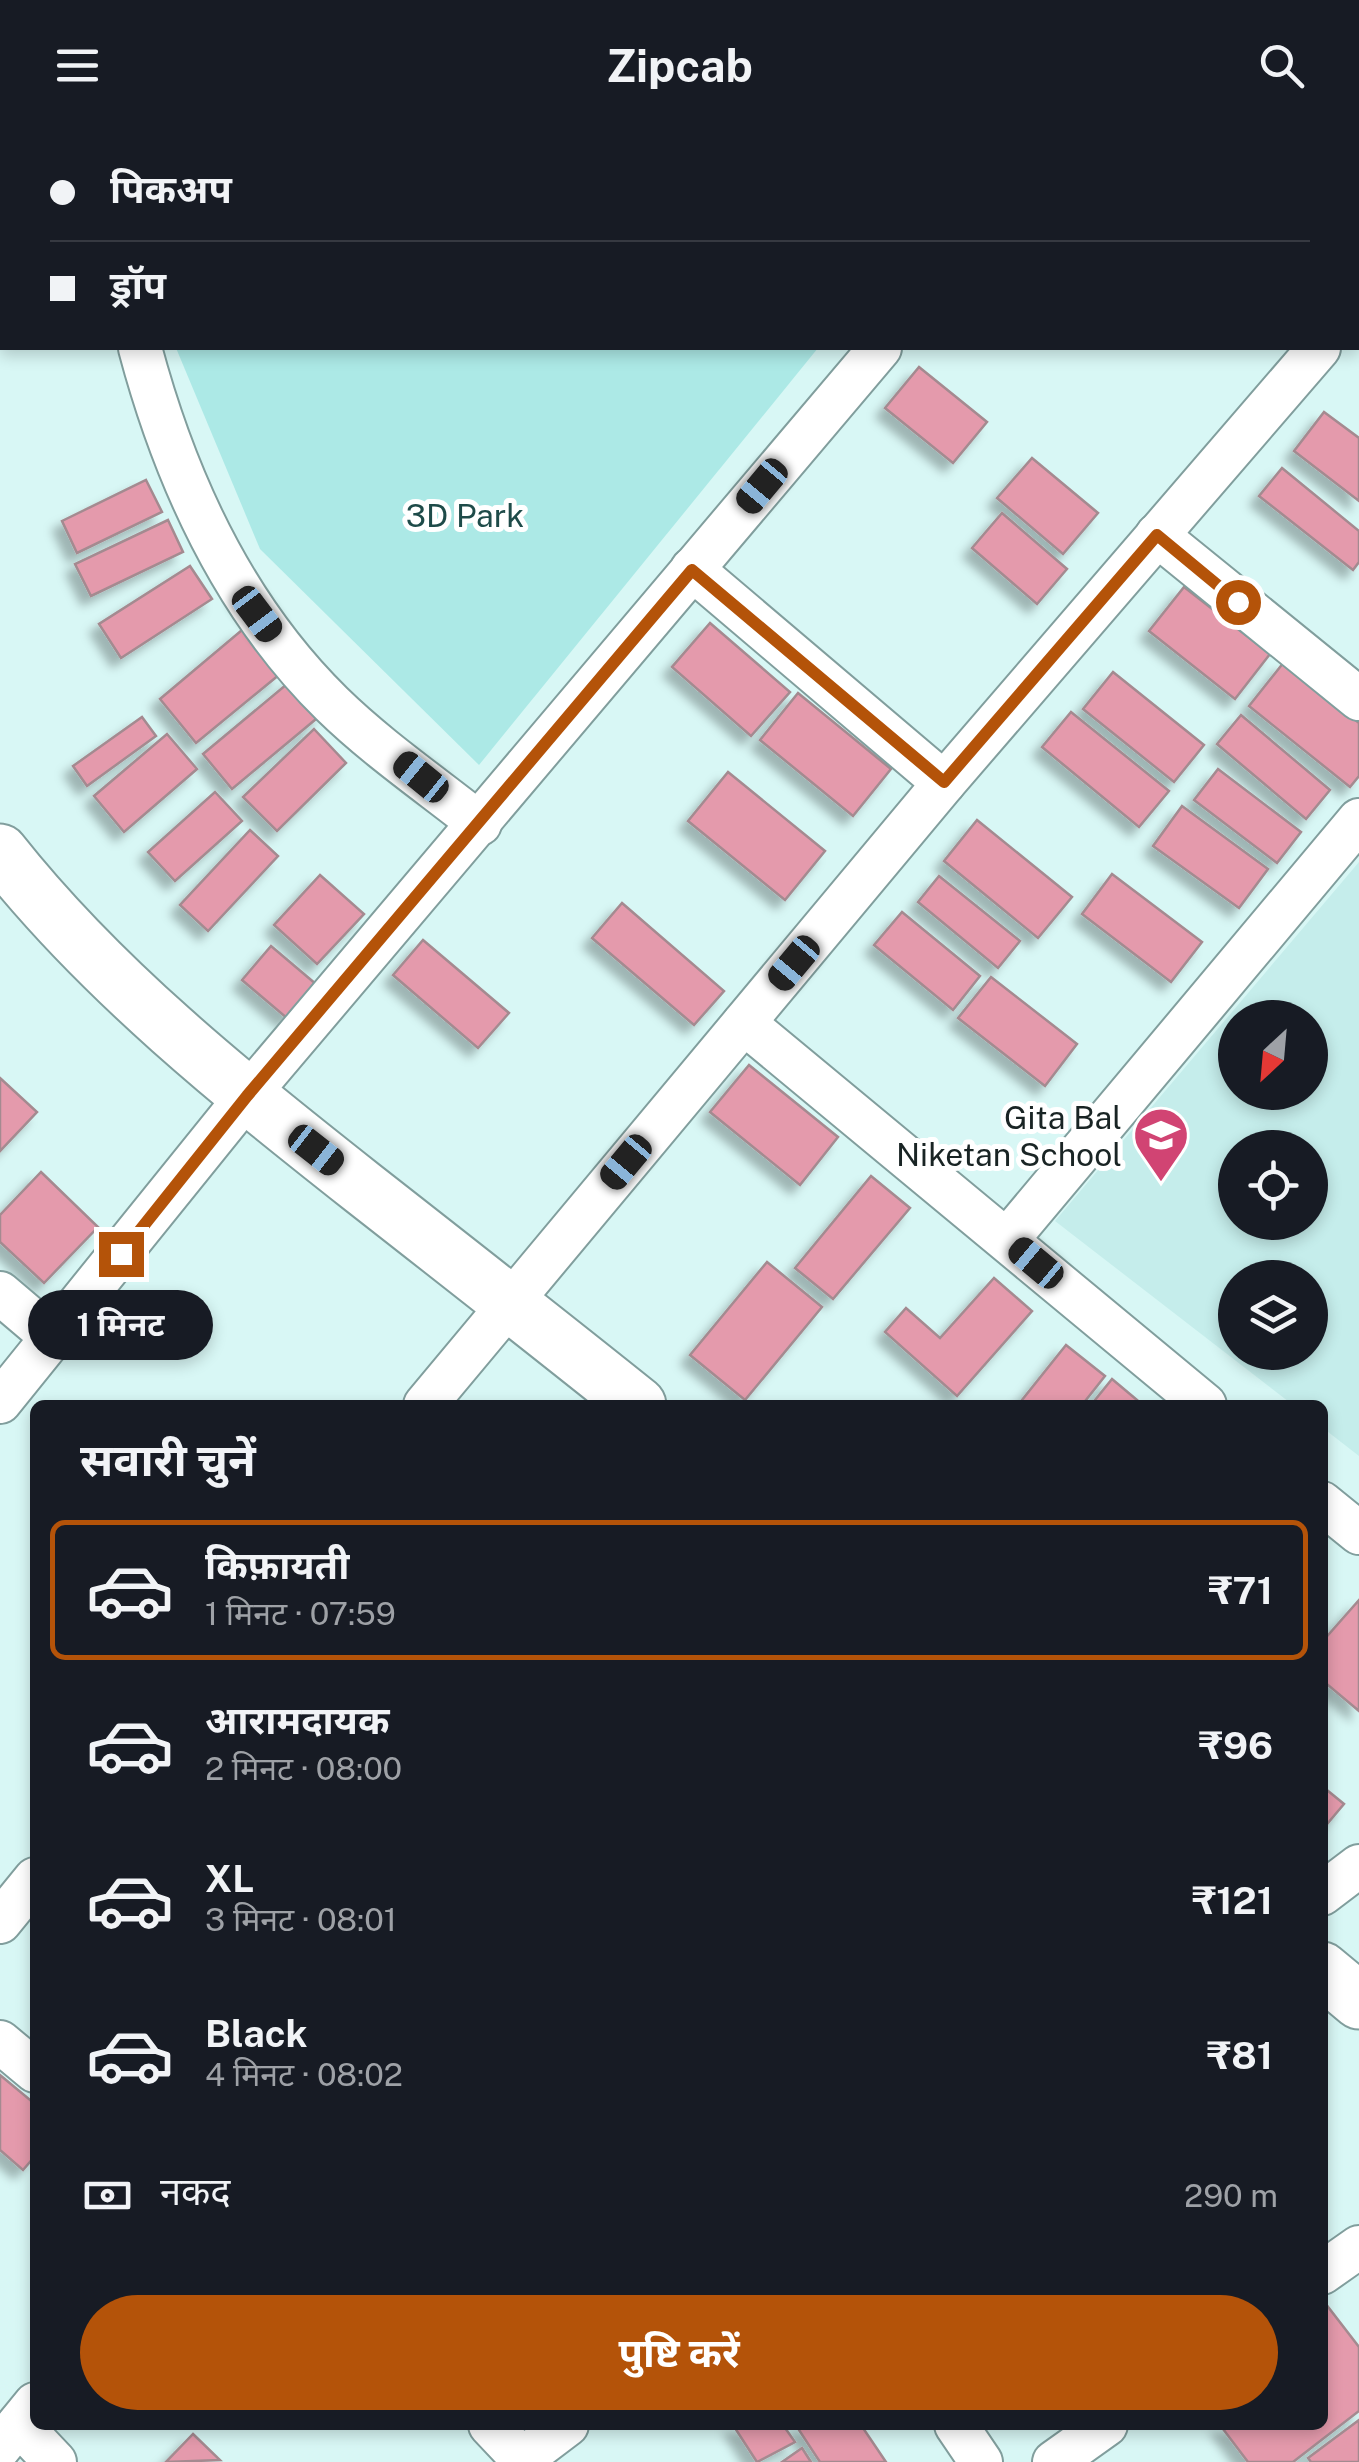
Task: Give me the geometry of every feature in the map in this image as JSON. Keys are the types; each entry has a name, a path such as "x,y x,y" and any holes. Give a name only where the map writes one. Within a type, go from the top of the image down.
{"street":[{"path":"141,350 170,450 241,592 290,658 334,706 480,824"},
{"path":"0,1402 247,1096 878,350"},
{"path":"429,1400 944,782 1317,350"},
{"path":"1157,535 1359,699"},
{"path":"692,570 944,782"},
{"path":"1007,1240 1359,820"},
{"path":"0,852 28,887 156,1017 247,1096 632,1400"},
{"path":"744,1023 1199,1400"},
{"path":"0,1292 54,1338"},
{"path":"1328,1508 1359,1534"},
{"path":"1328,1889 1359,1866"},
{"path":"0,1922 30,1885"},
{"path":"1328,1975 1359,2001"},
{"path":"0,2042 30,2067"},
{"path":"1328,2268 1359,2247"},
{"path":"18,2425 55,2462"},
{"path":"494,2430 520,2460 559,2430"},
{"path":"959,2430 981,2462"},
{"path":"1054,2462 1099,2430"}],"shaded area":[{"name":"Gita Bal Niketan School","path":"1359,862 1359,1456 1328,1432 1328,1400 1287,1400 1248,1370 1328,1370 1328,1260 1218,1260 1218,1347 1055,1221 1218,1029 1218,1110 1328,1110 1328,1000 1242,1000"}],"green space":[{"name":"3D Park","path":"177,350 816,350 479,765 260,549"}],"building":[{"path":"919,367 987,422 953,463 885,408"},
{"path":"1324,412 1359,438 1359,501 1294,451"},
{"path":"1032,458 1098,513 1063,554 997,498"},
{"path":"1282,468 1359,531 1359,562 1353,570 1259,496"},
{"path":"146,480 162,512 77,553 62,521"},
{"path":"1002,513 1067,569 1037,604 972,548"},
{"path":"168,520 183,552 91,596 75,564"},
{"path":"190,566 212,599 121,658 99,624"},
{"path":"1184,587 1270,654 1235,699 1149,631"},
{"path":"710,623 790,692 751,736 672,667"},
{"path":"242,630 280,674 196,743 160,699"},
{"path":"1284,662 1359,723 1359,776 1350,787 1249,706"},
{"path":"1113,672 1204,745 1174,782 1083,709"},
{"path":"293,679 322,714 232,789 203,754"},
{"path":"798,693 891,769 853,816 760,740"},
{"path":"1071,712 1169,791 1139,827 1042,747"},
{"path":"1241,715 1330,790 1306,819 1217,744"},
{"path":"142,717 156,736 87,786 73,766"},
{"path":"314,729 346,763 277,831 243,797"},
{"path":"167,734 197,769 124,832 94,796"},
{"path":"1218,769 1301,832 1277,863 1194,800"},
{"path":"728,772 825,851 785,900 688,821"},
{"path":"215,792 242,821 175,881 148,852"},
{"path":"1182,806 1268,869 1239,908 1153,846"},
{"path":"977,820 1072,897 1038,938 944,861"},
{"path":"250,830 278,856 208,931 180,905"},
{"path":"1112,874 1202,942 1171,982 1082,914"},
{"path":"320,875 364,914 317,964 274,925"},
{"path":"939,876 1020,941 998,968 918,902"},
{"path":"622,903 724,991 694,1025 592,938"},
{"path":"902,912 980,976 953,1010 874,945"},
{"path":"423,940 509,1013 478,1048 393,975"},
{"path":"271,946 317,985 288,1019 242,980"},
{"path":"991,977 1077,1044 1045,1086 958,1018"},
{"path":"749,1065 838,1137 800,1185 710,1112"},
{"path":"0,1078 37,1112 0,1151"},
{"path":"41,1172 98,1227 44,1283 0,1242 0,1215"},
{"path":"871,1176 910,1208 833,1299 795,1268"},
{"path":"767,1262 822,1307 745,1400 690,1355"},
{"path":"994,1278 1032,1311 957,1396 885,1332 906,1308 940,1338"},
{"path":"1066,1345 1105,1376 1086,1400 1022,1400"},
{"path":"1112,1379 1137,1400 1095,1400"},
{"path":"1359,1600 1359,1711 1328,1685 1328,1635"},
{"path":"1328,1791 1344,1804 1328,1823"},
{"path":"0,2075 30,2100 30,2162 23,2170 0,2150"},
{"path":"1328,2307 1359,2347 1359,2411 1293,2462 1248,2462 1224,2430 1328,2430"},
{"path":"1359,2420 1359,2462 1311,2462 1308,2458"},
{"path":"736,2430 787,2430 795,2442 757,2462"},
{"path":"799,2430 864,2430 886,2462 820,2462"},
{"path":"193,2434 220,2460 166,2462"},
{"path":"802,2448 811,2462 782,2462"}],"place":[{"name":"Gita Bal Niketan School","path":"1161,1184"}],"route":[{"path":"121,1254 247,1096 692,570 944,782 1157,535 1238,602"}]}
